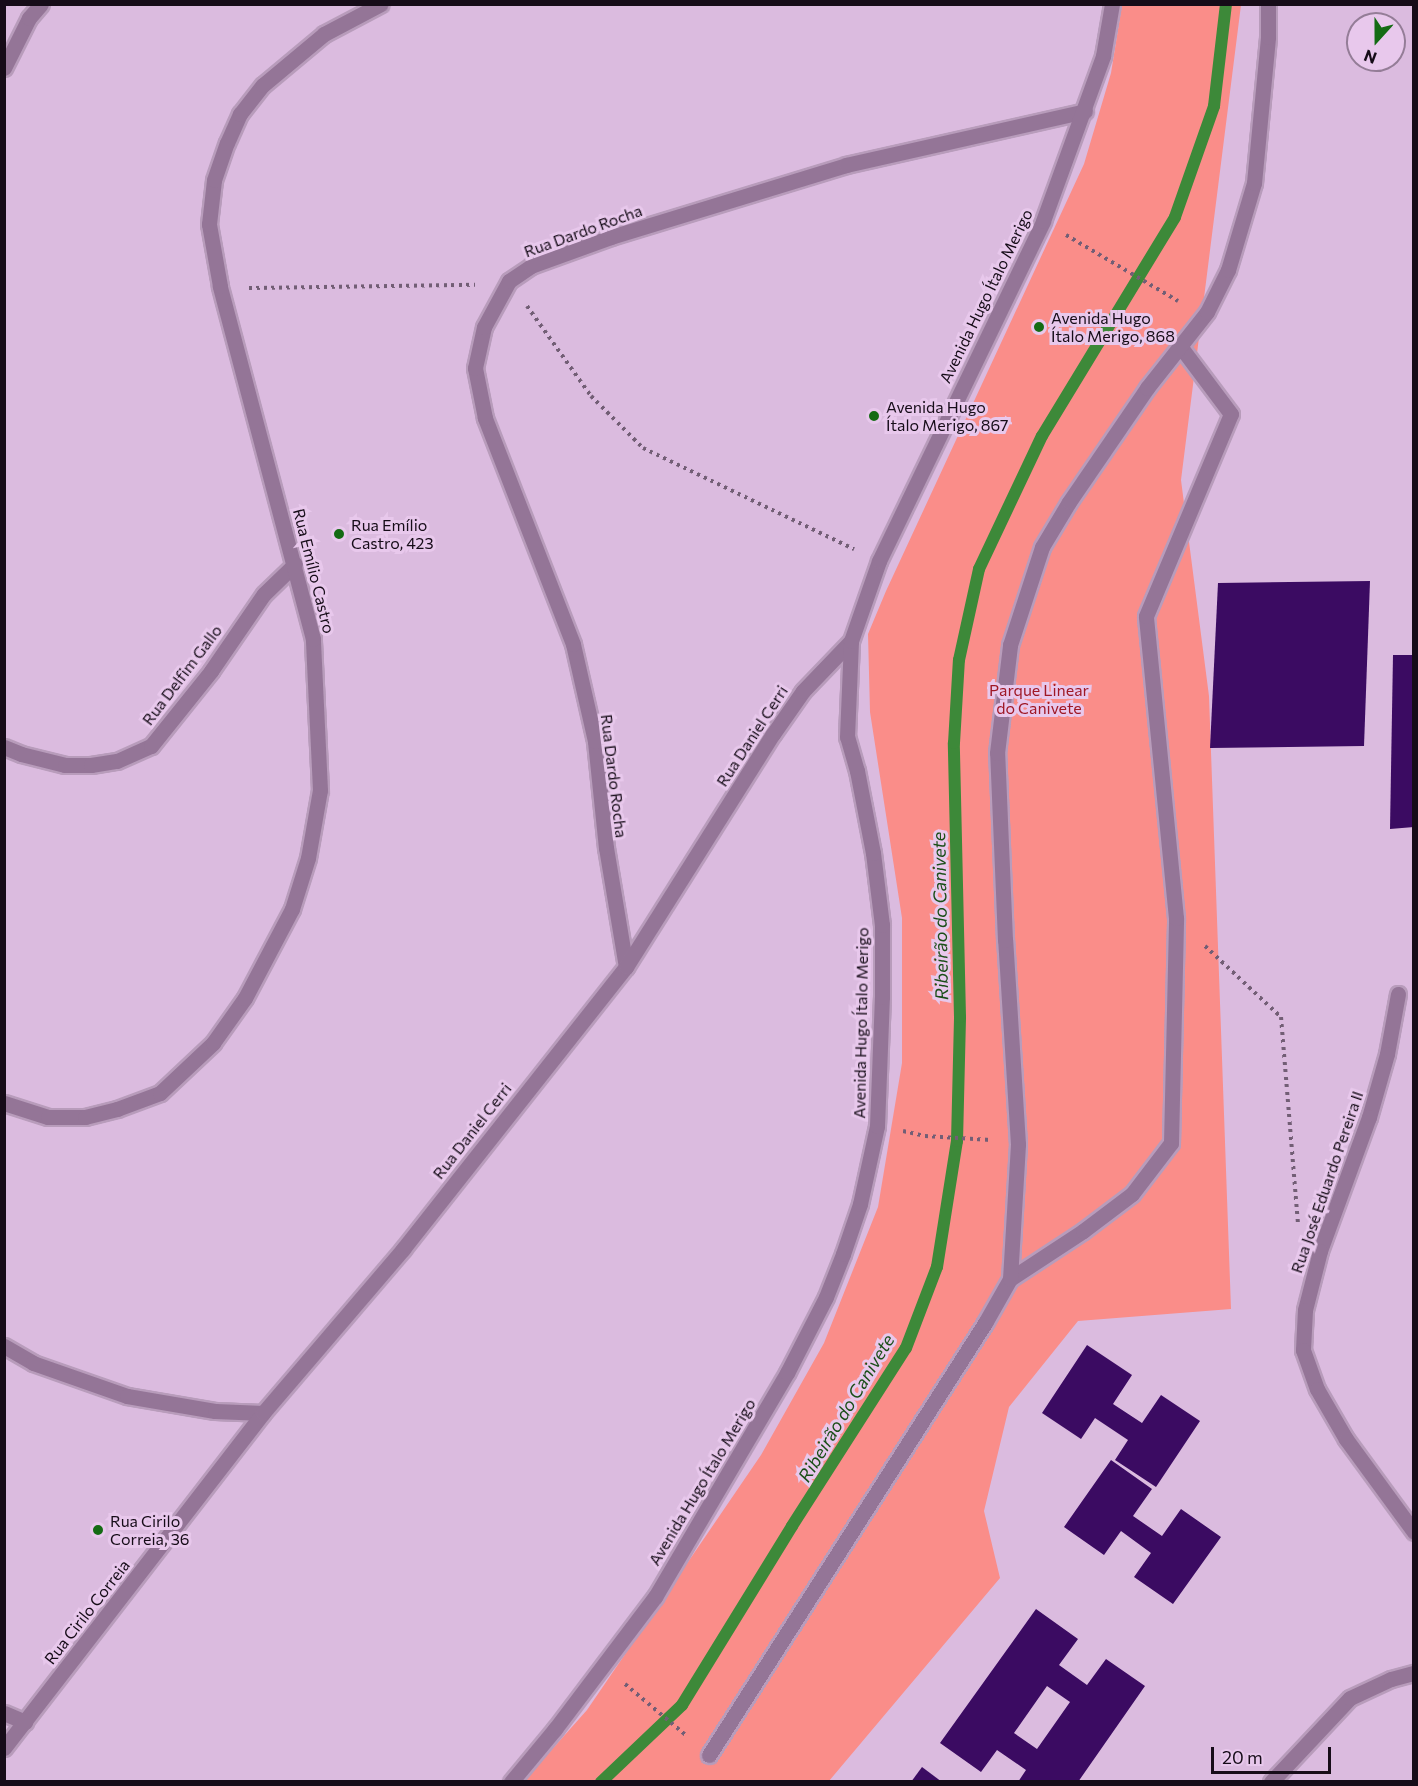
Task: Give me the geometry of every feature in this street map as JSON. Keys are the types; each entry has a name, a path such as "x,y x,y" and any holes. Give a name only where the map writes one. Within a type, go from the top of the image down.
{"street":[{"path":"4,69 29,18 41,4"},
{"name":"Rua Emílio Castro","path":"4,1103 48,1117 85,1117 160,1094 213,1043 245,998 292,909 308,858 320,790 313,639 220,286 209,224 214,180 240,114 263,85 324,34 381,4"},
{"name":"Avenida Hugo Ítalo Merigo","path":"511,1782 555,1729 655,1597 787,1373 826,1297 860,1204 877,1126 881,1040 882,925 873,853 857,771 847,737 851,641 879,561 1043,221 1085,111 1103,56 1112,4"},
{"path":"709,1755 998,1304 1010,1279 1018,1144 1005,940 997,753 1010,645 1042,547 1069,502 1147,388 1207,312 1228,270 1254,183 1269,4"},
{"name":"Rua Dardo Rocha","path":"626,967 606,848 595,741 573,644 485,418 475,368 484,327 509,281 531,266 610,237 846,165 1085,111"},
{"path":"1010,1279 1083,1231 1132,1194 1171,1143 1176,918 1146,616 1231,414 1180,346"},
{"name":"Rua Delfim Gallo","path":"4,747 21,754 65,765 91,765 117,760 151,746 211,671 264,594 295,564"},
{"name":"Rua Daniel Cerri","path":"264,1413 403,1249 626,967 773,734 803,691 851,641"},
{"name":"Rua José Eduardo Pereira II","path":"1398,994 1387,1054 1369,1117 1320,1251 1305,1310 1303,1350 1317,1389 1346,1439 1413,1532"},
{"path":"4,1346 33,1363 127,1396 215,1411 264,1413"},
{"name":"Rua Cirilo Correia","path":"4,1748 264,1413"},
{"path":"1271,1782 1350,1698 1391,1679 1413,1673"},
{"path":"4,1713 25,1722"}],"path":[{"path":"1043,221 1185,305"},
{"path":"220,286 479,285 509,281 591,396 643,448 879,561"},
{"path":"1176,918 1281,1017 1298,1228"},
{"path":"925,1136 1000,1140"},
{"path":"637,1696 696,1744"}],"green space":[{"name":"Parque Linear do Canivete","path":"1122,5 1241,5 1181,480 1209,696 1231,1309 1078,1321 1009,1407 984,1511 1000,1578 829,1781 523,1782 587,1710 761,1455 824,1343 878,1207 902,1063 902,918 870,712 868,634 1084,164 1111,73"}],"building":[{"path":"1370,581 1364,746 1210,748 1218,583"},
{"path":"1393,655 1414,655 1414,827 1390,829"},
{"path":"1087,1345 1132,1375 1113,1404 1142,1423 1161,1395 1200,1421 1156,1487 1115,1460 1128,1440 1095,1418 1081,1439 1042,1413"},
{"path":"1111,1460 1152,1489 1133,1516 1162,1536 1181,1509 1221,1537 1173,1604 1134,1577 1151,1553 1121,1531 1104,1555 1064,1527"},
{"path":"1036,1609 1078,1639 1059,1665 1087,1685 1106,1659 1145,1686 1078,1782 1018,1782 1026,1770 997,1750 981,1772 940,1743","holes":["1047,1686 1070,1702 1037,1749 1014,1733"]},
{"path":"922,1767 942,1782 911,1782"}],"waterway":[{"name":"Ribeirão do Canivete","path":"601,1782 682,1705 792,1526 906,1348 937,1267 957,1141 960,1017 954,743 959,660 979,569 1042,436 1175,217 1214,106 1226,4"}],"place":[{"name":"Avenida Hugo Ítalo Merigo, 868","path":"1039,327"},
{"name":"Avenida Hugo Ítalo Merigo, 867","path":"874,416"},
{"name":"Rua Emílio Castro, 423","path":"339,534"},
{"name":"Rua Cirilo Correia, 36","path":"98,1530"}]}
